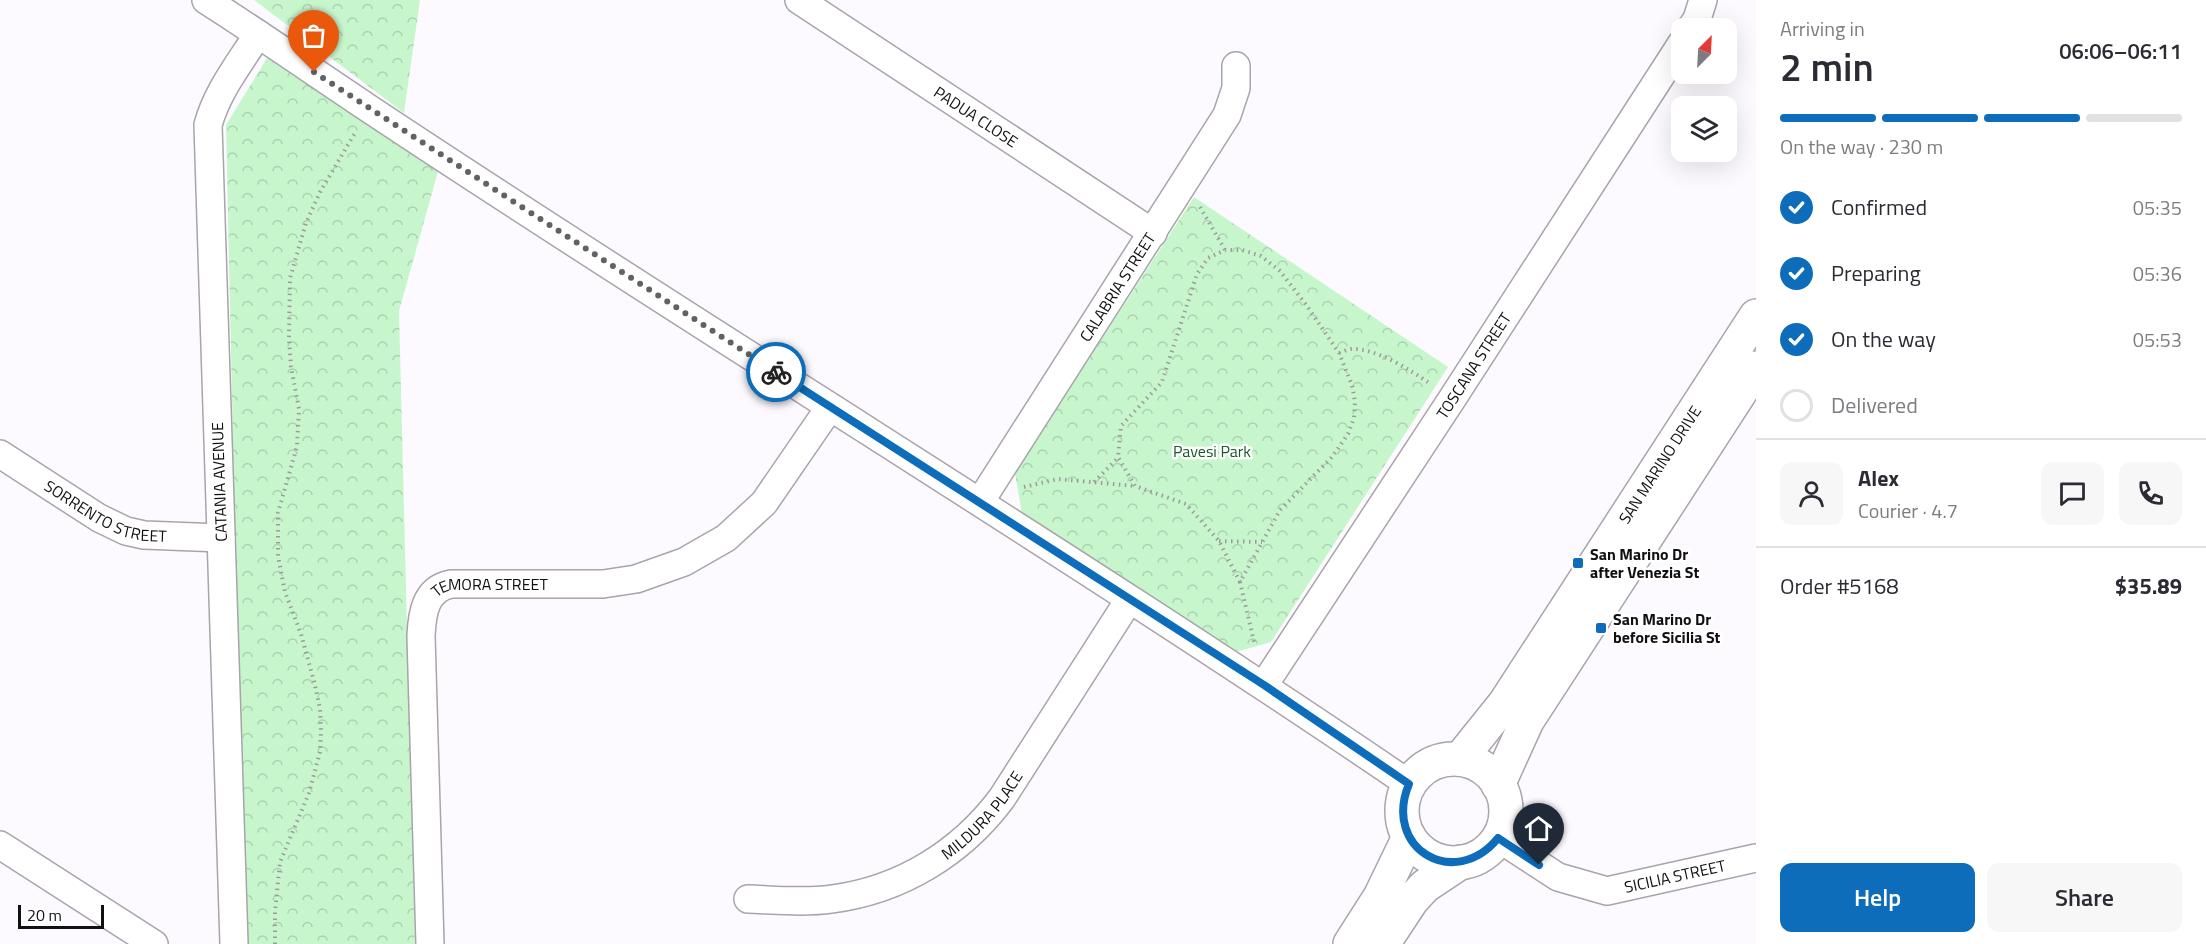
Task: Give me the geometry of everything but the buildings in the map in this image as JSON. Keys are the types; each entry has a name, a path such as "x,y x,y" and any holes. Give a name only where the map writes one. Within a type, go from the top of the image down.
{"street":[{"path":"206,0 830,407 1264,685 1409,784"},
{"name":"PADUA CLOSE","path":"799,0 833,9 1153,233"},
{"path":"1697,18 1703,0"},
{"name":"CATANIA AVENUE","path":"234,944 208,125 212,109 220,94 258,34"},
{"name":"TOSCANA STREET","path":"1264,685 1671,60"},
{"name":"CALABRIA STREET","path":"980,501 1227,115 1236,88 1236,66"},
{"name":"SAN MARINO DRIVE","path":"1460,759 1505,703 1756,316"},
{"name":"SAN MARINO DRIVE","path":"1498,785 1527,721 1756,368"},
{"name":"TEMORA STREET","path":"430,944 421,636 422,618 429,597 443,585 451,584 572,585 622,582 653,574 684,562 726,538 764,503 830,407"},
{"name":"SORRENTO STREET","path":"0,454 99,518 126,531 144,535 221,538"},
{"name":"MILDURA PLACE","path":"748,899 830,900 869,891 918,873 967,838 987,818 1002,798 1129,600"},
{"path":"1460,759 1482,768 1498,785 1504,798 1505,812 1498,838 1476,858 1461,862 1446,862 1432,858 1419,849 1409,837 1403,824 1404,797 1409,784 1416,774 1436,762 1460,759"},
{"path":"1350,944 1380,897 1409,837"},
{"name":"SICILIA STREET","path":"1498,838 1558,877 1607,891 1756,858"},
{"path":"0,845 154,944"},
{"path":"1383,944 1412,900 1425,886 1461,862"}],"path":[{"path":"275,944 280,862 309,793 320,752 321,730 315,685 301,634 285,592 278,556 278,513 297,446 299,409 291,367 289,339 290,278 306,223 320,192 370,109"},
{"path":"1180,187 1200,206 1225,250"},
{"path":"1094,483 1118,457 1121,426 1162,382 1197,274 1208,258 1225,250 1242,250 1261,256 1280,271 1339,353 1352,385 1355,402 1354,418 1348,434 1332,457 1280,510 1240,582"},
{"path":"1339,353 1353,349 1385,358 1418,375 1452,399"},
{"path":"1118,457 1136,486"},
{"path":"980,501 1026,486 1058,479 1136,486 1186,504 1219,541 1240,582 1264,685"},
{"path":"1219,541 1262,542"}],"green space":[{"path":"254,0 420,0 404,113"},
{"path":"267,58 439,168 399,311 415,944 244,944 226,125"},
{"name":"Pavesi Park","path":"1194,197 1448,367 1271,642 1236,652 1022,514 1015,473"}],"way so far":[{"path":"314,72 776,372"}],"place":[{"name":"San Marino Dr after Venezia St","path":"1578,563"},
{"name":"San Marino Dr before Sicilia St","path":"1601,628"}],"route":[{"path":"776,372 1264,685 1409,784 1404,797 1403,824 1409,837 1419,849 1432,858 1446,862 1461,862 1476,858 1498,838 1539,865"}]}
